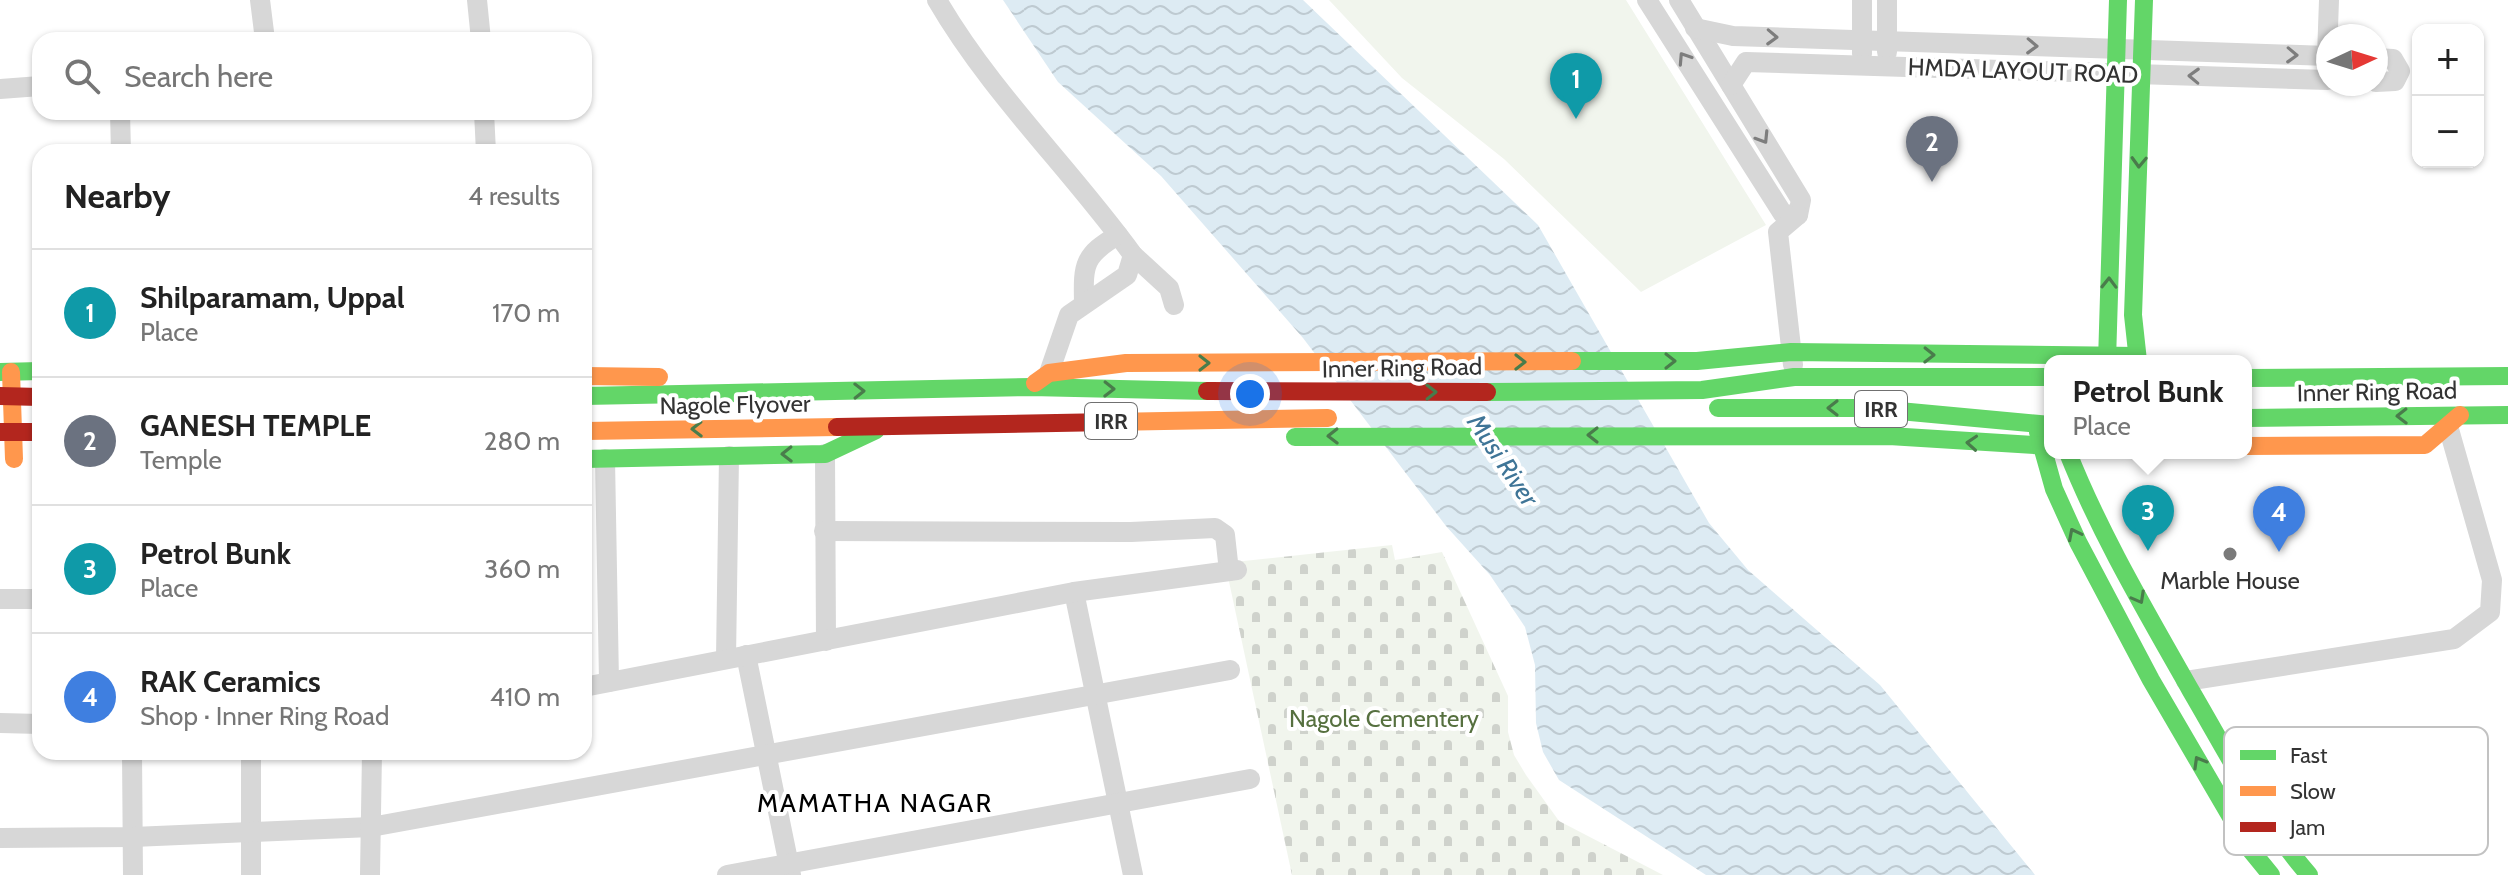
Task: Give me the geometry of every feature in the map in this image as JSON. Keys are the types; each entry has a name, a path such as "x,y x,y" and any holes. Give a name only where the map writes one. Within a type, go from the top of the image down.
{"main road":[{"path":"2107,355 2118,0"},
{"path":"2138,355 2133,315 2144,0"},
{"path":"1031,387 1049,373 1126,363 1697,361 1791,352 2044,358"},
{"path":"14,459 6,372 32,371"},
{"path":"592,376 723,378 753,394"},
{"name":"Inner Ring Road","path":"2252,378 2508,376"},
{"name":"Inner Ring Road","path":"753,394 1031,387 1325,394 1702,390 1794,377 2044,377"},
{"name":"Nagole Flyover","path":"592,396 753,394"},
{"path":"0,396 32,397"},
{"name":"IRR","path":"1664,410 1867,408 2044,425"},
{"name":"Inner Ring Road","path":"2252,418 2454,420 2508,415"},
{"name":"Inner Ring Road","path":"887,425 1366,417"},
{"path":"2252,446 2425,445 2454,420"},
{"path":"935,424 976,435 1214,438 1451,434 1889,436 2044,447"},
{"path":"594,459 825,454 887,425"},
{"name":"Nagole Flyover","path":"592,431 887,425"},
{"path":"0,432 32,432"},
{"path":"2048,459 2059,504 2111,607 2224,804"},
{"path":"2070,459 2085,496 2224,748"},
{"path":"2255,855 2271,875"},
{"path":"2293,855 2309,875"}],"street":[{"path":"260,0 264,32"},
{"path":"477,0 480,32"},
{"path":"937,0 975,61 1133,255 1169,288 1174,305"},
{"path":"1647,0 1783,214 1798,215"},
{"path":"1679,0 1801,200 1798,215 1778,232 1794,377"},
{"path":"1862,0 1862,66"},
{"path":"1887,0 1887,67"},
{"path":"2329,0 2329,24"},
{"path":"1695,28 1733,36 2316,57"},
{"path":"2388,61 2400,71 2395,81 2388,81"},
{"name":"HMDA LAYOUT ROAD","path":"1731,85 1746,62 2316,80"},
{"path":"0,89 32,87"},
{"path":"120,120 121,144"},
{"path":"484,120 486,144"},
{"path":"1084,302 1083,269 1094,249 1118,235"},
{"path":"1049,373 1069,315 1127,275 1133,255"},
{"path":"2186,681 2454,639 2490,612 2492,580 2454,420"},
{"path":"825,454 826,641"},
{"path":"729,456 736,657 767,757 790,869"},
{"path":"594,459 609,682"},
{"path":"592,685 1074,592 1233,570 1225,535 1215,528 1131,532 824,531"},
{"path":"1074,592 1133,875"},
{"path":"0,599 32,599"},
{"path":"0,838 133,837 371,827 1230,670"},
{"path":"0,723 32,724"},
{"path":"132,760 133,875"},
{"path":"251,760 251,875"},
{"path":"370,875 372,760"},
{"path":"727,875 790,869 1250,779"}],"green space":[{"path":"1329,0 1626,0 1766,225 1641,292 1504,159 1402,78"},
{"name":"Nagole Cementery","path":"1392,545 1395,560 1442,552 1508,696 1508,732 1514,755 1559,821 1663,875 1292,875 1225,563"}],"water":[{"name":"Musi River","path":"1003,0 1303,0 1538,225 1709,523 1748,570 1880,685 2035,875 1706,875 1559,780 1543,752 1536,723 1535,665 1525,627 1490,575 1446,526 1303,338 1161,176 1058,82"}],"traffic: fast":[{"path":"2107,355 2118,0"},
{"path":"2137,355 2133,315 2144,0"},
{"path":"1572,361 1697,361 1791,352 2050,355"},
{"path":"0,372 32,371"},
{"path":"2252,378 2508,376"},
{"path":"1487,392 1702,390 1794,377 2044,377"},
{"path":"592,396 1031,387 1207,391"},
{"path":"1718,408 1867,408 2044,424"},
{"path":"2252,418 2508,415"},
{"path":"592,459 825,454 876,430"},
{"path":"2038,432 2044,453"},
{"path":"1295,437 1889,436 2044,446"},
{"path":"2046,459 2054,489 2078,542 2151,680 2224,805"},
{"path":"2071,459 2141,603 2224,748"},
{"path":"2255,855 2271,875"},
{"path":"2293,855 2309,875"}],"traffic: slow":[{"path":"1035,383 1049,373 1126,363 1572,361"},
{"path":"11,372 14,459"},
{"path":"592,376 659,377"},
{"path":"2252,446 2425,445 2460,415"},
{"path":"1110,422 1328,418"},
{"path":"592,431 837,427"}],"traffic: jam":[{"path":"1207,391 1487,392"},
{"path":"0,396 32,397"},
{"path":"837,427 1110,422"},
{"path":"0,432 32,432"}],"place":[{"name":"Shilparamam, Uppal","path":"1576,119"},
{"name":"GANESH TEMPLE","path":"1932,182"},
{"name":"Petrol Bunk","path":"2148,551"},
{"name":"RAK Ceramics","path":"2279,552"},
{"name":"Marble House","path":"2230,554"}],"district":[{"name":"MAMATHA NAGAR","path":"875,803"}]}
